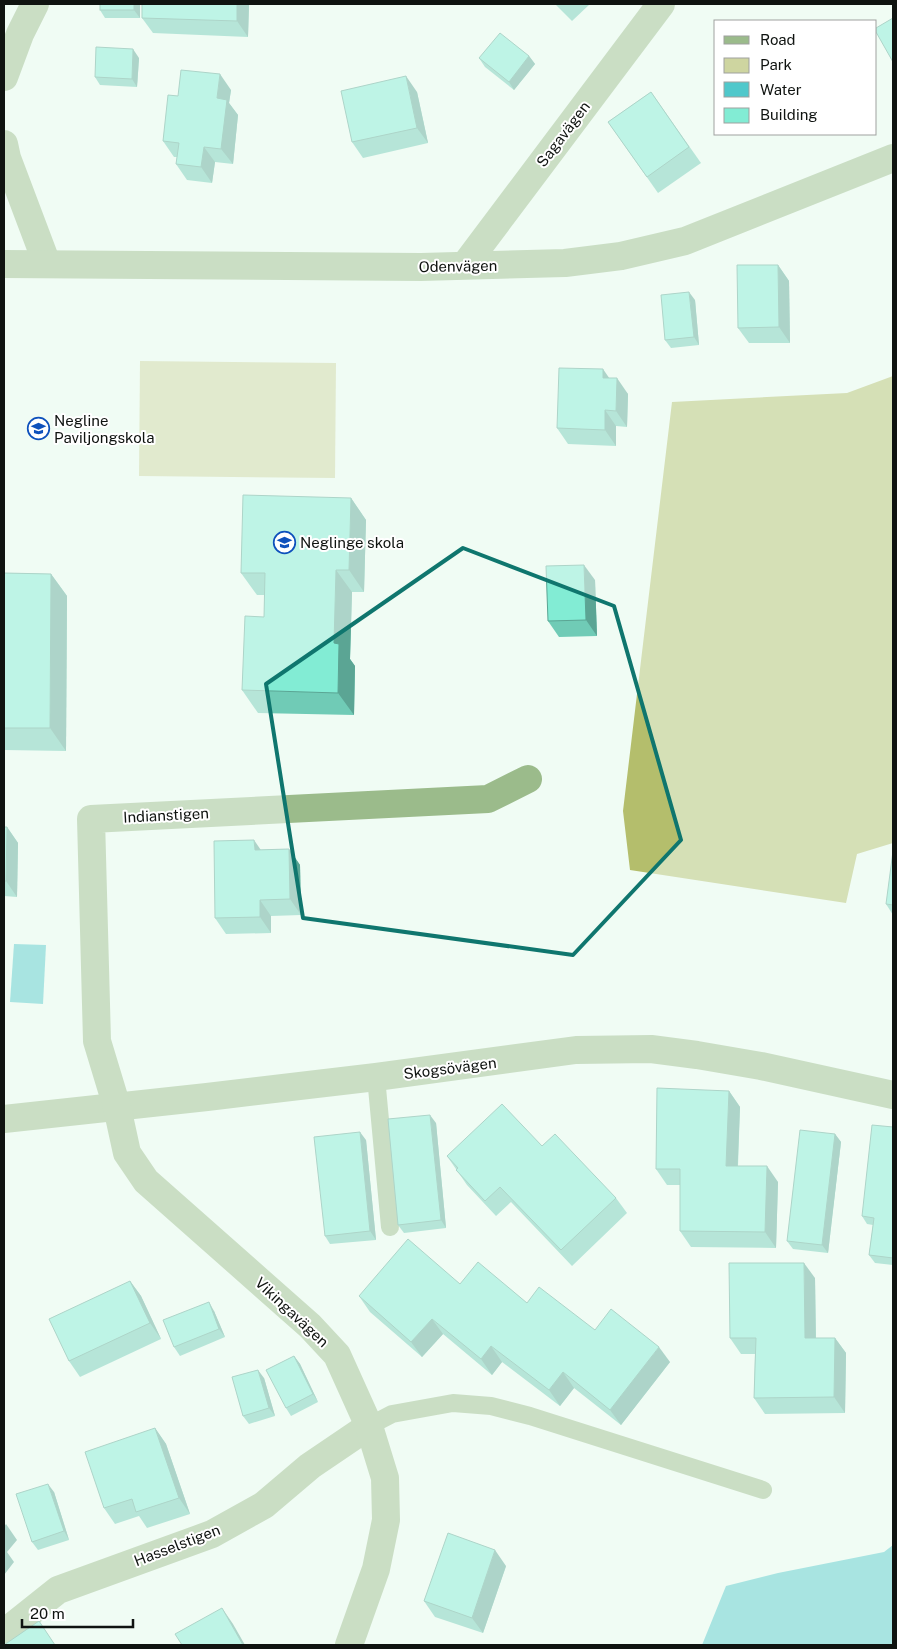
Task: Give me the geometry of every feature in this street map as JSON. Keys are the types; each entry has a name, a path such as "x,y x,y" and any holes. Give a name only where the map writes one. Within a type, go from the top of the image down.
{"street":[{"path":"4,77 20,34 35,4"},
{"name":"Sagavägen","path":"465,265 661,4"},
{"path":"4,144 7,158 46,264"},
{"name":"Odenvägen","path":"4,264 401,267 565,264 621,256 685,241 893,158"},
{"name":"Indianstigen","path":"117,1107 97,1040 91,819 488,799 528,779"},
{"name":"Skogsövägen","path":"4,1119 376,1077 576,1050 651,1049 697,1055 762,1066 893,1095"},
{"name":"Vikingavägen","path":"117,1107 127,1153 146,1181 315,1332 337,1356 369,1426 385,1478 386,1520 376,1569 349,1645"},
{"name":"Hasselstigen","path":"4,1633 58,1590 212,1534 221,1529 264,1504 310,1466 369,1426"}],"lane":[{"path":"376,1077 390,1227"},
{"path":"369,1426 392,1414 453,1403 491,1406 530,1416 763,1490"}],"highlighted area":[{"path":"463,548 614,606 681,840 573,955 303,918 266,684"}],"green space":[{"path":"140,361 336,363 335,478 139,476"},
{"path":"893,376 893,843 857,854 846,903 630,870 623,811 672,402 847,393"}],"water":[{"path":"14,944 46,945 43,1004 10,1002"},
{"path":"893,1545 893,1645 702,1645 726,1586 778,1573 884,1552"}],"building":[{"path":"100,4 134,4 134,10 100,10"},
{"path":"142,4 237,4 237,21 142,18"},
{"path":"893,18 893,62 877,34 877,27"},
{"path":"500,33 529,56 509,82 479,58"},
{"path":"96,47 133,49 132,79 95,77"},
{"path":"181,70 220,74 217,98 227,100 221,149 204,147 201,167 176,164 179,143 163,141 168,95 178,96"},
{"path":"406,76 417,128 352,142 341,91"},
{"path":"651,92 689,147 647,177 608,122"},
{"path":"737,265 778,265 779,327 738,328"},
{"path":"689,292 694,337 665,340 661,295"},
{"path":"559,368 603,369 603,378 617,378 616,411 605,410 605,430 557,428"},
{"path":"243,495 351,498 349,570 336,570 334,643 339,644 338,693 242,690 245,616 264,617 265,573 241,573"},
{"path":"584,565 586,620 548,621 546,566"},
{"path":"4,573 51,574 50,728 4,728"},
{"path":"4,827 7,827 6,881 4,881"},
{"path":"254,840 255,850 289,849 290,899 260,900 260,917 215,918 214,841"},
{"path":"893,851 893,905 886,904"},
{"path":"657,1088 729,1091 726,1166 767,1166 765,1232 680,1231 680,1169 656,1169"},
{"path":"502,1104 542,1146 555,1134 616,1198 561,1250 500,1187 485,1201 456,1170 458,1168 447,1156"},
{"path":"430,1115 441,1220 398,1225 388,1119"},
{"path":"872,1125 893,1127 893,1258 869,1255 874,1218 862,1216"},
{"path":"800,1130 835,1134 822,1245 787,1241"},
{"path":"360,1132 370,1231 325,1236 314,1137"},
{"path":"408,1239 460,1284 478,1262 527,1303 539,1287 595,1330 611,1309 659,1347 610,1410 563,1372 549,1390 491,1346 481,1359 432,1319 411,1342 359,1296"},
{"path":"729,1263 804,1263 805,1338 835,1338 834,1397 754,1398 756,1338 730,1338"},
{"path":"130,1281 150,1323 69,1361 49,1319"},
{"path":"209,1302 219,1329 174,1347 163,1320"},
{"path":"294,1356 313,1394 286,1408 266,1370"},
{"path":"258,1370 269,1408 243,1416 232,1377"},
{"path":"155,1428 179,1498 136,1512 132,1499 104,1508 85,1452"},
{"path":"48,1484 64,1531 32,1542 16,1494"},
{"path":"448,1533 495,1550 472,1618 424,1601"},
{"path":"222,1608 243,1645 182,1645 175,1634"},
{"path":"39,1621 55,1645 4,1645"}],"place":[{"name":"Negline Paviljongskola","path":"38,429"},
{"name":"Neglinge skola","path":"284,542"}]}
